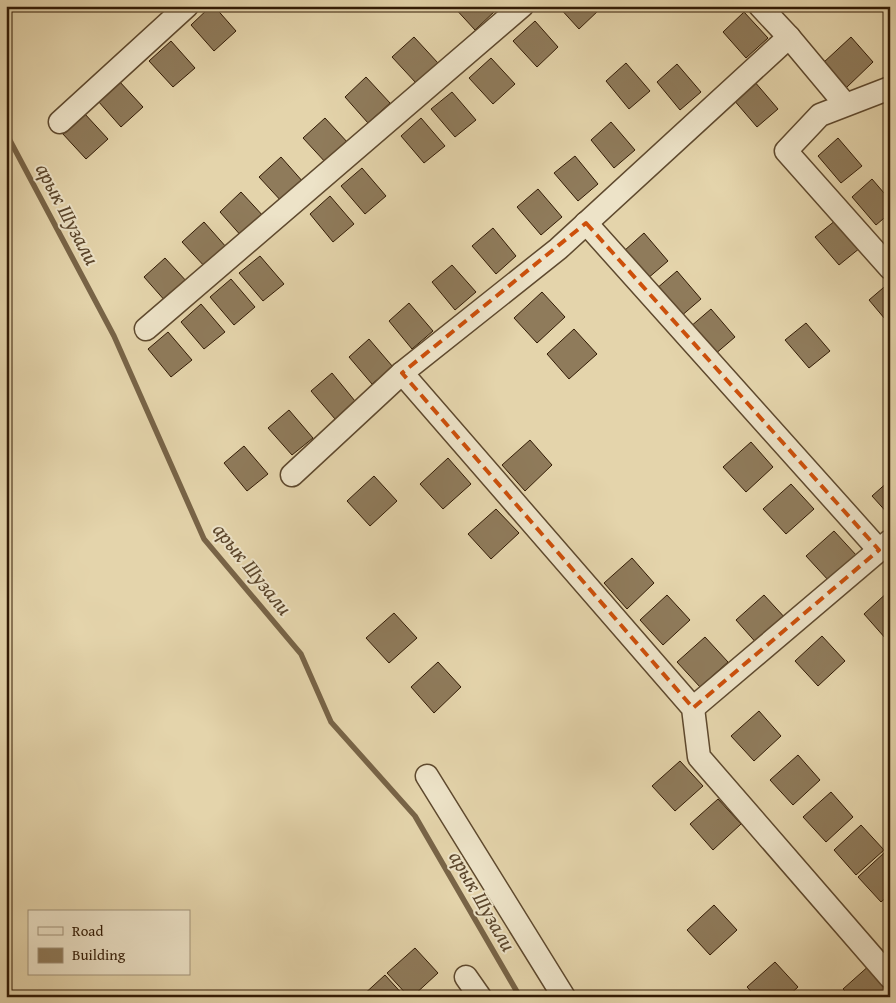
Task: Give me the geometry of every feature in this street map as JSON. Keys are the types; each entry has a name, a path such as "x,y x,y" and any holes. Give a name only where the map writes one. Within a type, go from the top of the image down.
{"street":[{"path":"60,122 187,6"},
{"path":"146,329 522,6"},
{"path":"760,6 789,37 845,104"},
{"path":"292,475 402,373 558,249 789,37"},
{"path":"890,88 820,115 786,151 890,268"},
{"path":"586,223 884,546 693,708"},
{"path":"402,373 693,708 699,757 890,977"},
{"path":"427,776 564,997"},
{"path":"466,977 480,997"}],"highlighted area":[{"path":"586,223 879,550 693,708 402,373"}],"building":[{"path":"211,6 214,6 236,31 214,51 191,25"},
{"path":"453,6 492,6 496,10 475,30"},
{"path":"558,6 598,6 600,9 579,29"},
{"path":"744,12 768,38 746,58 723,32"},
{"path":"535,21 558,47 537,67 513,41"},
{"path":"414,37 438,63 416,83 392,57"},
{"path":"851,37 873,62 846,88 823,63"},
{"path":"171,41 195,68 173,87 149,61"},
{"path":"491,58 515,84 493,104 469,78"},
{"path":"626,63 650,91 629,109 606,81"},
{"path":"677,64 701,92 680,110 657,82"},
{"path":"366,77 390,103 368,123 345,97"},
{"path":"119,81 143,107 121,127 98,101"},
{"path":"754,81 778,109 757,127 733,99"},
{"path":"452,92 476,120 455,137 431,109"},
{"path":"84,113 108,139 86,159 62,133"},
{"path":"325,118 349,144 327,164 303,138"},
{"path":"421,118 445,146 424,163 401,136"},
{"path":"611,122 635,150 614,168 591,140"},
{"path":"838,138 862,166 841,183 818,156"},
{"path":"575,156 598,184 578,201 554,173"},
{"path":"281,157 304,183 283,203 259,177"},
{"path":"362,168 386,196 365,214 341,186"},
{"path":"872,179 890,200 890,213 876,225 852,197"},
{"path":"538,189 562,217 541,235 517,207"},
{"path":"241,192 265,218 243,238 220,212"},
{"path":"330,196 354,224 333,242 310,214"},
{"path":"836,220 860,248 839,265 815,237"},
{"path":"204,222 227,248 206,268 182,242"},
{"path":"493,228 516,256 496,274 472,246"},
{"path":"644,233 668,261 647,279 624,251"},
{"path":"260,256 284,284 263,301 239,273"},
{"path":"165,258 189,284 167,303 144,277"},
{"path":"452,265 476,292 455,310 432,282"},
{"path":"677,271 701,299 680,317 656,289"},
{"path":"231,279 255,307 234,325 210,297"},
{"path":"890,282 890,325 869,300"},
{"path":"542,292 565,317 537,343 514,318"},
{"path":"409,303 433,331 412,349 389,321"},
{"path":"201,304 225,332 204,349 181,322"},
{"path":"711,309 735,337 714,355 690,327"},
{"path":"806,323 830,351 809,368 785,340"},
{"path":"574,329 597,354 569,379 547,354"},
{"path":"168,332 192,360 171,377 148,349"},
{"path":"369,339 393,367 372,384 349,357"},
{"path":"332,373 355,401 335,419 311,391"},
{"path":"289,410 313,438 292,455 268,428"},
{"path":"530,440 552,465 525,491 502,465"},
{"path":"751,442 773,467 746,492 723,467"},
{"path":"244,446 268,474 247,491 224,463"},
{"path":"448,458 471,484 443,509 420,484"},
{"path":"374,476 397,501 370,526 347,501"},
{"path":"890,480 890,516 872,496"},
{"path":"791,484 814,509 786,534 763,509"},
{"path":"496,509 519,533 491,559 468,534"},
{"path":"834,531 857,556 829,581 806,556"},
{"path":"632,558 654,583 627,609 604,583"},
{"path":"890,590 890,636 886,639 864,614"},
{"path":"667,595 690,620 663,645 640,620"},
{"path":"764,595 787,620 759,646 736,620"},
{"path":"394,613 417,638 389,663 366,638"},
{"path":"822,636 845,661 818,686 795,661"},
{"path":"705,637 728,662 700,687 677,662"},
{"path":"438,662 461,687 434,713 411,687"},
{"path":"759,711 781,736 754,761 731,736"},
{"path":"798,755 820,780 793,805 770,780"},
{"path":"680,761 703,786 675,811 652,786"},
{"path":"831,792 853,817 826,842 803,817"},
{"path":"718,799 741,824 713,850 690,824"},
{"path":"861,825 884,850 856,875 834,850"},
{"path":"885,852 890,857 890,894 881,902 858,877"},
{"path":"714,905 737,930 710,955 687,930"},
{"path":"415,948 438,973 412,997 409,997 387,973"},
{"path":"775,962 798,987 787,997 756,997 747,987"},
{"path":"871,964 890,985 890,993 885,997 850,997 843,989"},
{"path":"385,975 405,997 361,997"}],"waterway":[{"name":"арык Шузали","path":"6,133 114,336 204,539 301,654 331,722 415,816 520,997"}]}
